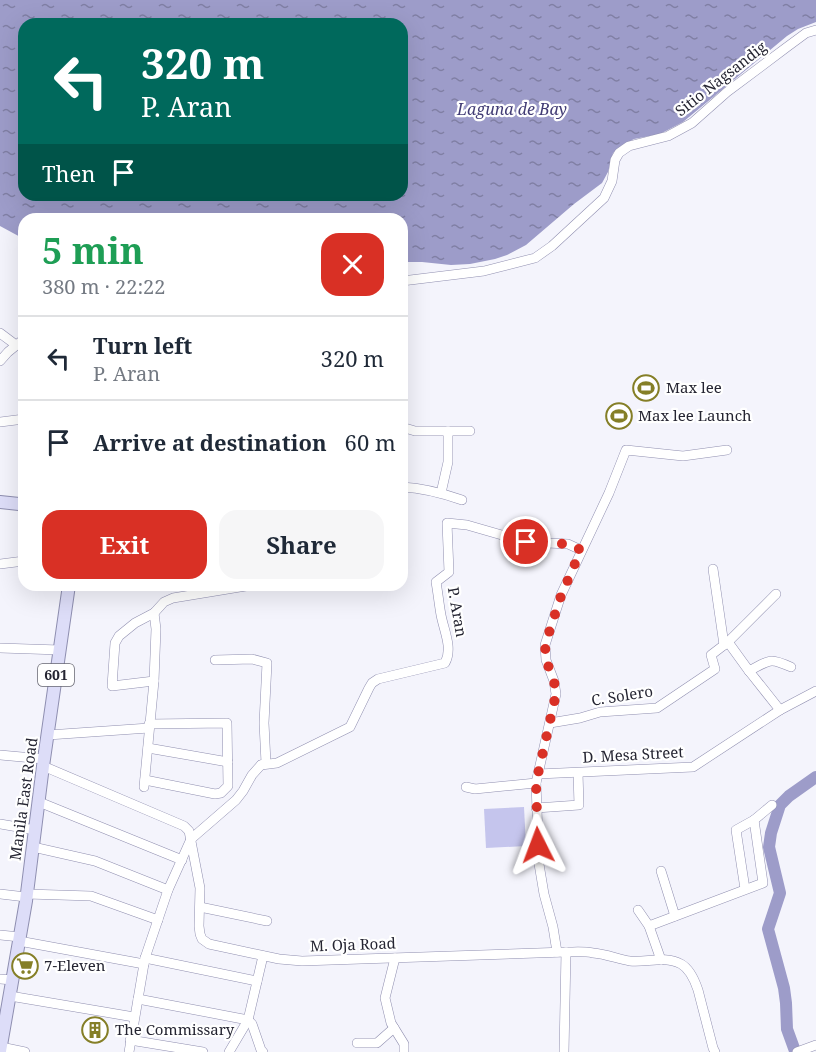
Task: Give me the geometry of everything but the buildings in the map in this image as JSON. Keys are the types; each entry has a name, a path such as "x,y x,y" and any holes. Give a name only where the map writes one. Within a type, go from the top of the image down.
{"main road":[{"path":"0,502 18,504"},
{"name":"Manila East Road","path":"1,1043 6,980 20,939 68,591"}],"street":[{"name":"Sitio Nagsandig","path":"408,280 484,271 535,258 552,246 604,198 612,181 615,160 620,153 629,146 668,136 692,123 727,92 778,53 806,33 816,30"},
{"path":"0,333 18,341"},
{"path":"0,361 18,344"},
{"path":"0,422 18,420"},
{"path":"408,429 415,431 470,431"},
{"path":"441,493 448,462 447,431"},
{"path":"564,1052 561,952 544,894 539,864 536,808 537,779 556,694 546,660 545,645 561,596 626,450 683,456 727,450"},
{"path":"408,487 441,493 462,500"},
{"name":"P. Aran","path":"264,764 277,763 350,728 369,688 378,679 445,663 448,640 436,582 449,572 447,523 467,525 526,542 568,544 581,550"},
{"path":"0,564 18,562"},
{"path":"713,569 726,644 780,710"},
{"path":"154,681 112,686 115,644 119,636 135,623 154,613 164,602 185,591"},
{"path":"726,644 776,594"},
{"path":"48,735 149,726 227,723 228,786 221,793 215,794 145,784 149,726 154,681 156,629 154,613"},
{"name":"C. Solero","path":"550,723 600,712 657,708 715,669 711,655 726,644"},
{"path":"0,648 60,650"},
{"path":"129,1052 144,961 168,890 191,839 236,800 252,774 264,764 267,663 252,659 215,660"},
{"path":"749,671 770,660 776,660 791,668"},
{"name":"D. Mesa Street","path":"466,787 475,789 578,773 693,767 780,710 816,691"},
{"path":"148,748 228,762"},
{"path":"0,755 44,762 184,826 189,831 191,839"},
{"path":"536,808 579,805 578,773"},
{"path":"39,802 182,860"},
{"path":"745,889 736,830 754,820 772,805"},
{"path":"649,927 763,883 754,820"},
{"path":"0,824 35,830"},
{"name":"M. Oja Road","path":"191,839 200,888 199,926 202,939 213,946 279,959 302,961 593,952 631,961 661,960 681,964 691,974 698,990 715,1052"},
{"path":"33,847 95,861 168,890"},
{"path":"661,871 675,916"},
{"path":"0,894 91,896 158,920"},
{"path":"200,906 267,921"},
{"path":"638,910 649,927 661,960"},
{"path":"0,935 257,981"},
{"path":"229,1052 248,1020 263,956"},
{"path":"395,958 385,998 393,1028 404,1044 404,1052"},
{"path":"6,997 134,1017"},
{"path":"138,999 248,1020 252,1024 263,1052"},
{"path":"357,1043 377,1043 393,1028"},
{"path":"130,1040 203,1052"},
{"path":"1,1043 25,1052"},
{"path":"797,1052 816,1046"}],"shaded area":[{"path":"524,807 526,846 486,848 484,809"}],"water":[{"name":"Laguna de Bay","path":"0,0 816,0 816,22 787,36 683,122 660,134 634,139 621,146 613,153 608,172 602,183 526,245 495,259 451,265 408,262 408,213 18,213 18,236 0,226"}],"waterway":[{"path":"795,1051 787,1029 784,988 768,929 780,893 769,847 780,805 816,777"}],"place":[{"name":"Max lee","path":"646,388"},
{"name":"Max lee Launch","path":"619,416"},
{"name":"7-Eleven","path":"25,966"},
{"name":"The Commissary","path":"95,1030"}],"route":[{"path":"526,542 568,544 581,550 561,596 545,645 546,660 556,694 536,783 538,845"}]}
